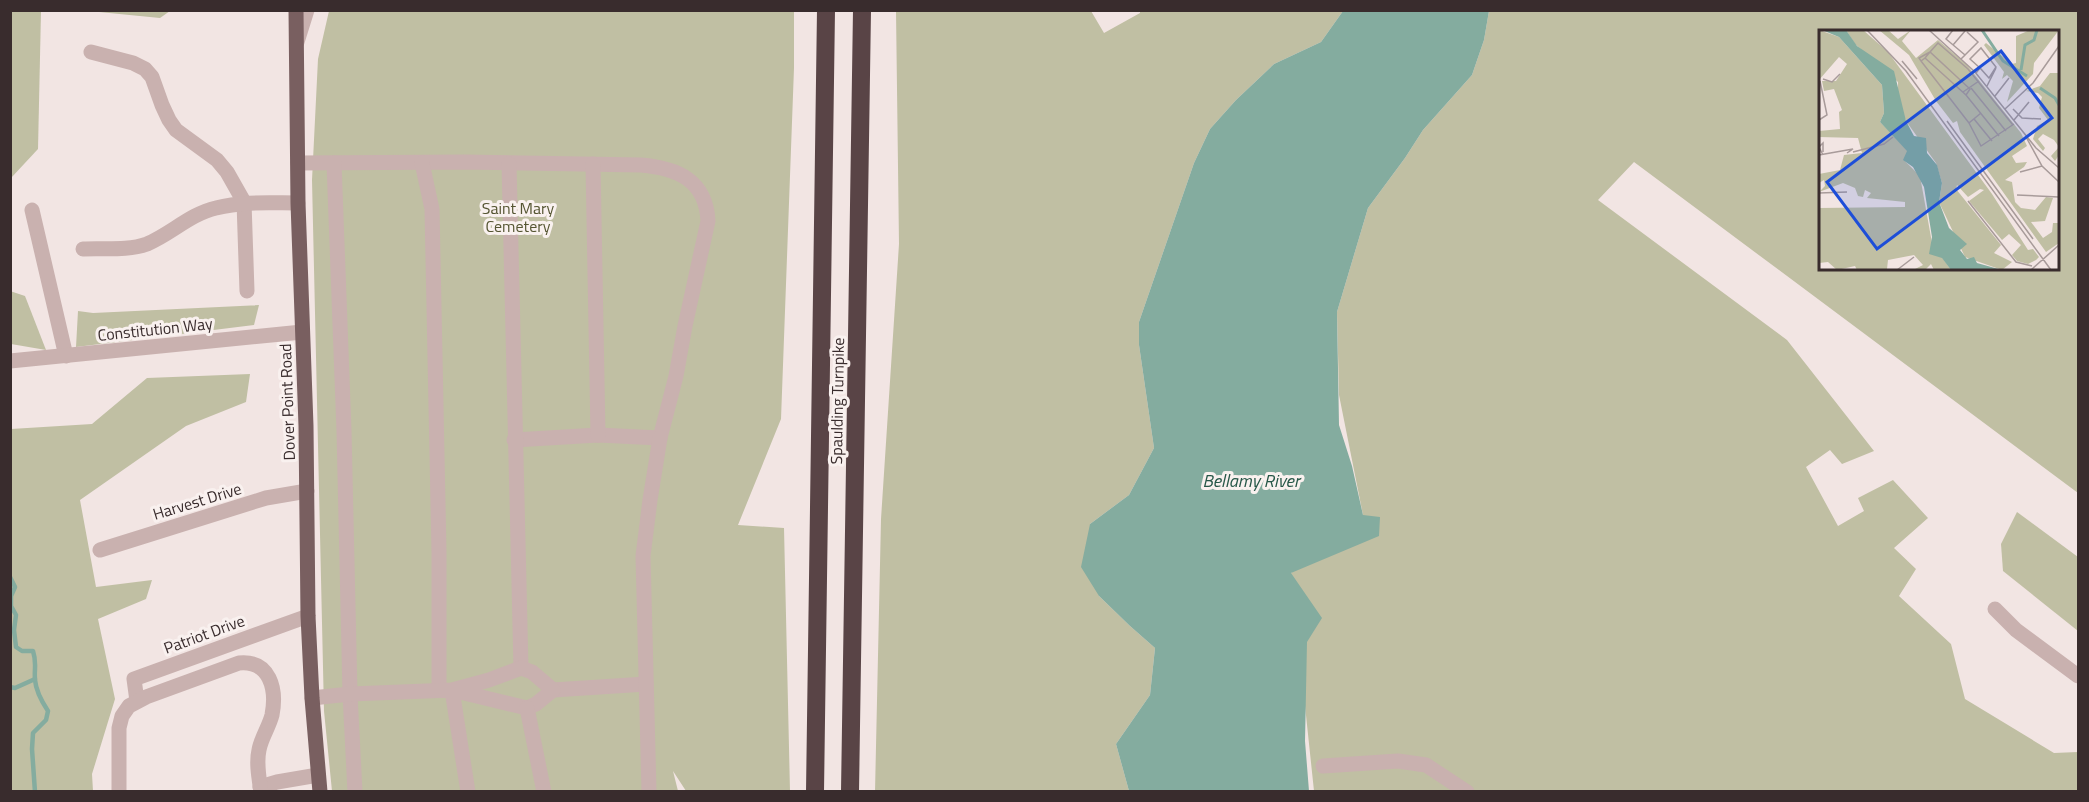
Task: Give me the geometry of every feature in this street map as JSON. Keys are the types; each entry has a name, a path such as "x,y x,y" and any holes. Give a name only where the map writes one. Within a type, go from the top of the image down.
{"highway":[{"name":"Spaulding Turnpike","path":"815,792 826,10"},
{"name":"Spaulding Turnpike","path":"850,792 862,10"}],"main road":[{"name":"Dover Point Road","path":"296,10 298,203 307,491 308,616 320,792"}],"street":[{"path":"297,42 308,10"},
{"path":"91,52 133,63 145,69 152,76 169,120 186,138 217,160 227,172 244,202 247,291"},
{"path":"298,163 465,162 663,167 692,182 702,195 708,208 708,221 676,376 660,438 644,556 649,792"},
{"path":"334,163 355,792"},
{"path":"422,163 432,209 439,553 446,690 468,792"},
{"path":"509,164 521,668"},
{"path":"593,164 598,435"},
{"path":"83,249 136,247 149,243 195,216 214,208 244,202 298,203"},
{"path":"32,210 66,356"},
{"name":"Constitution Way","path":"10,362 302,332"},
{"path":"514,440 598,435 660,438"},
{"name":"Harvest Drive","path":"100,550 266,498 307,491"},
{"path":"1995,609 2016,630 2079,676"},
{"name":"Patriot Drive","path":"137,701 134,679 308,616"},
{"path":"119,792 119,728 122,716 129,706 239,663 250,662 260,666 267,674 272,686 272,714 259,748 257,760 260,790 277,782 318,775"},
{"path":"312,698 446,690 489,680 521,668 532,672 553,690"},
{"path":"446,690 527,708 536,704 553,690 646,684"},
{"path":"527,708 544,792"},
{"path":"1323,766 1398,761 1426,765 1467,792"}],"green space":[{"path":"11,10 41,11 38,149 11,178"},
{"path":"89,11 170,11 160,18"},
{"name":"Saint Mary Cemetery","path":"329,11 794,11 794,68 781,419 738,525 784,528 790,791 686,791 673,771 678,791 332,791 324,711 312,180 318,59"},
{"path":"896,11 1091,11 1104,33 1140,11 1343,11 1321,42 1274,64 1236,100 1210,129 1194,163 1139,322 1139,345 1154,448 1129,495 1090,524 1099,596 1155,648 1150,695 1116,744 1129,791 875,792 881,519 899,244"},
{"path":"1489,11 2078,11 2078,493 1634,162 1598,200 1787,340 1874,451 1842,464 1830,450 1806,467 1838,526 1864,511 1858,498 1893,480 1928,518 1894,548 1916,569 1899,596 1951,644 1965,699 2054,753 2078,752 2078,791 1314,791 1291,573 1363,515 1339,395 1337,312 1368,208 1423,130 1472,75 1484,40"},
{"path":"10,291 25,296 46,350 11,344"},
{"path":"259,305 254,325 76,347 78,311 93,313"},
{"path":"250,374 246,402 186,426 80,500 96,587 152,580 146,599 98,619 115,699 92,774 93,791 11,791 11,429 92,424 147,378"},
{"path":"2017,512 2078,557 2078,631 2003,571 2001,544"}],"water":[{"name":"Bellamy River","path":"1343,11 1489,11 1484,40 1472,75 1423,130 1368,208 1337,312 1339,425 1352,466 1363,515 1380,517 1379,536 1291,573 1322,618 1307,642 1305,741 1309,791 1129,791 1116,744 1150,695 1155,648 1099,596 1081,567 1090,524 1129,495 1154,448 1139,345 1139,322 1194,163 1210,129 1236,100 1274,64 1321,42"}],"waterway":[{"path":"10,577 15,587 11,596 11,606 16,615 14,630 16,647 22,651 33,651 35,680 48,711 46,720 33,733 35,792"},
{"path":"10,687 15,688 35,679"}]}
